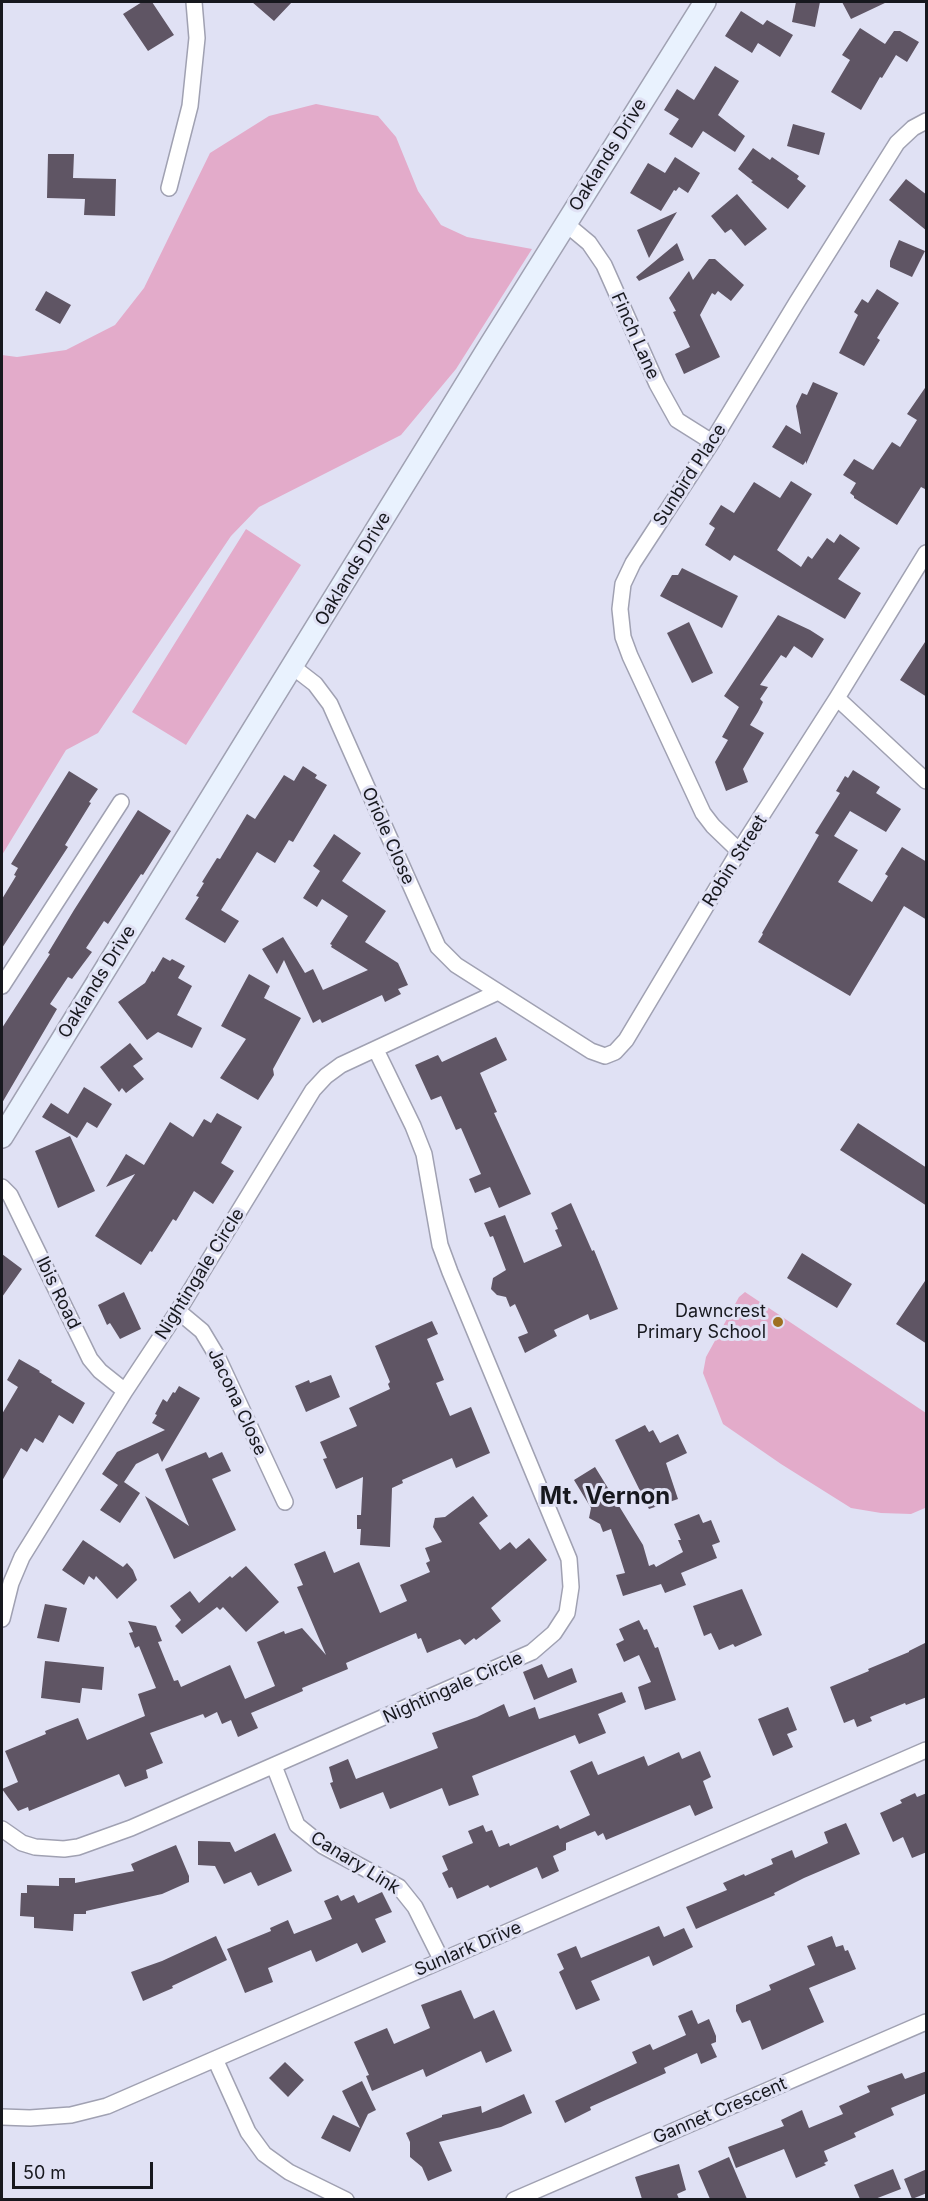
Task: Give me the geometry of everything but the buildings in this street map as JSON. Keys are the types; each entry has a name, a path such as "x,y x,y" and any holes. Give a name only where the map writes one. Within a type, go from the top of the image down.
{"street":[{"path":"169,188 190,106 197,38 194,2"},
{"name":"Oaklands Drive","path":"2,1137 705,2"},
{"name":"Sunbird Place","path":"740,851 713,826 704,813 630,656 623,637 620,609 622,584 897,143 913,128 927,121"},
{"name":"Finch Lane","path":"566,223 589,243 604,266 657,384 677,420 712,442"},
{"name":"Robin Street","path":"498,992 591,1051 605,1056 615,1052 626,1040 740,851 927,554"},
{"name":"Oriole Close","path":"293,667 315,684 330,704 438,947 456,965 498,992"},
{"path":"837,698 927,781"},
{"path":"2,986 121,802"},
{"name":"Nightingale Circle","path":"2,1619 11,1583 22,1557 124,1391 178,1311 313,1090 341,1065 498,992"},
{"name":"Nightingale Circle","path":"2,1829 22,1843 57,1850 78,1847 131,1828 532,1653 554,1633 567,1613 572,1587 569,1559 440,1245 424,1154 376,1050"},
{"name":"Ibis Road","path":"2,1187 10,1196 90,1359 124,1391"},
{"name":"Jacona Close","path":"178,1311 202,1331 217,1356 285,1502"},
{"name":"Sunlark Drive","path":"2,2117 30,2118 71,2115 107,2106 441,1959 927,1750"},
{"name":"Canary Link","path":"274,1766 297,1825 323,1846 399,1887 415,1907 441,1959"},
{"name":"Gannet Crescent","path":"514,2199 927,2022"},
{"path":"215,2059 248,2132 264,2154 289,2172 346,2199"}],"shaded area":[{"path":"316,104 378,116 396,137 418,191 441,225 467,237 532,249 456,369 401,435 259,507 231,536 98,733 66,750 2,855 2,355 17,357 66,350 115,325 144,288 210,153 269,116"},
{"path":"246,529 301,565 186,745 132,712"},
{"path":"745,1292 926,1413 925,1508 911,1514 881,1513 851,1508 723,1424 703,1373 706,1357 739,1297"}],"place":[{"name":"Dawncrest Primary School","path":"778,1322"}],"district":[{"name":"Mt. Vernon","path":"605,1497"}]}
